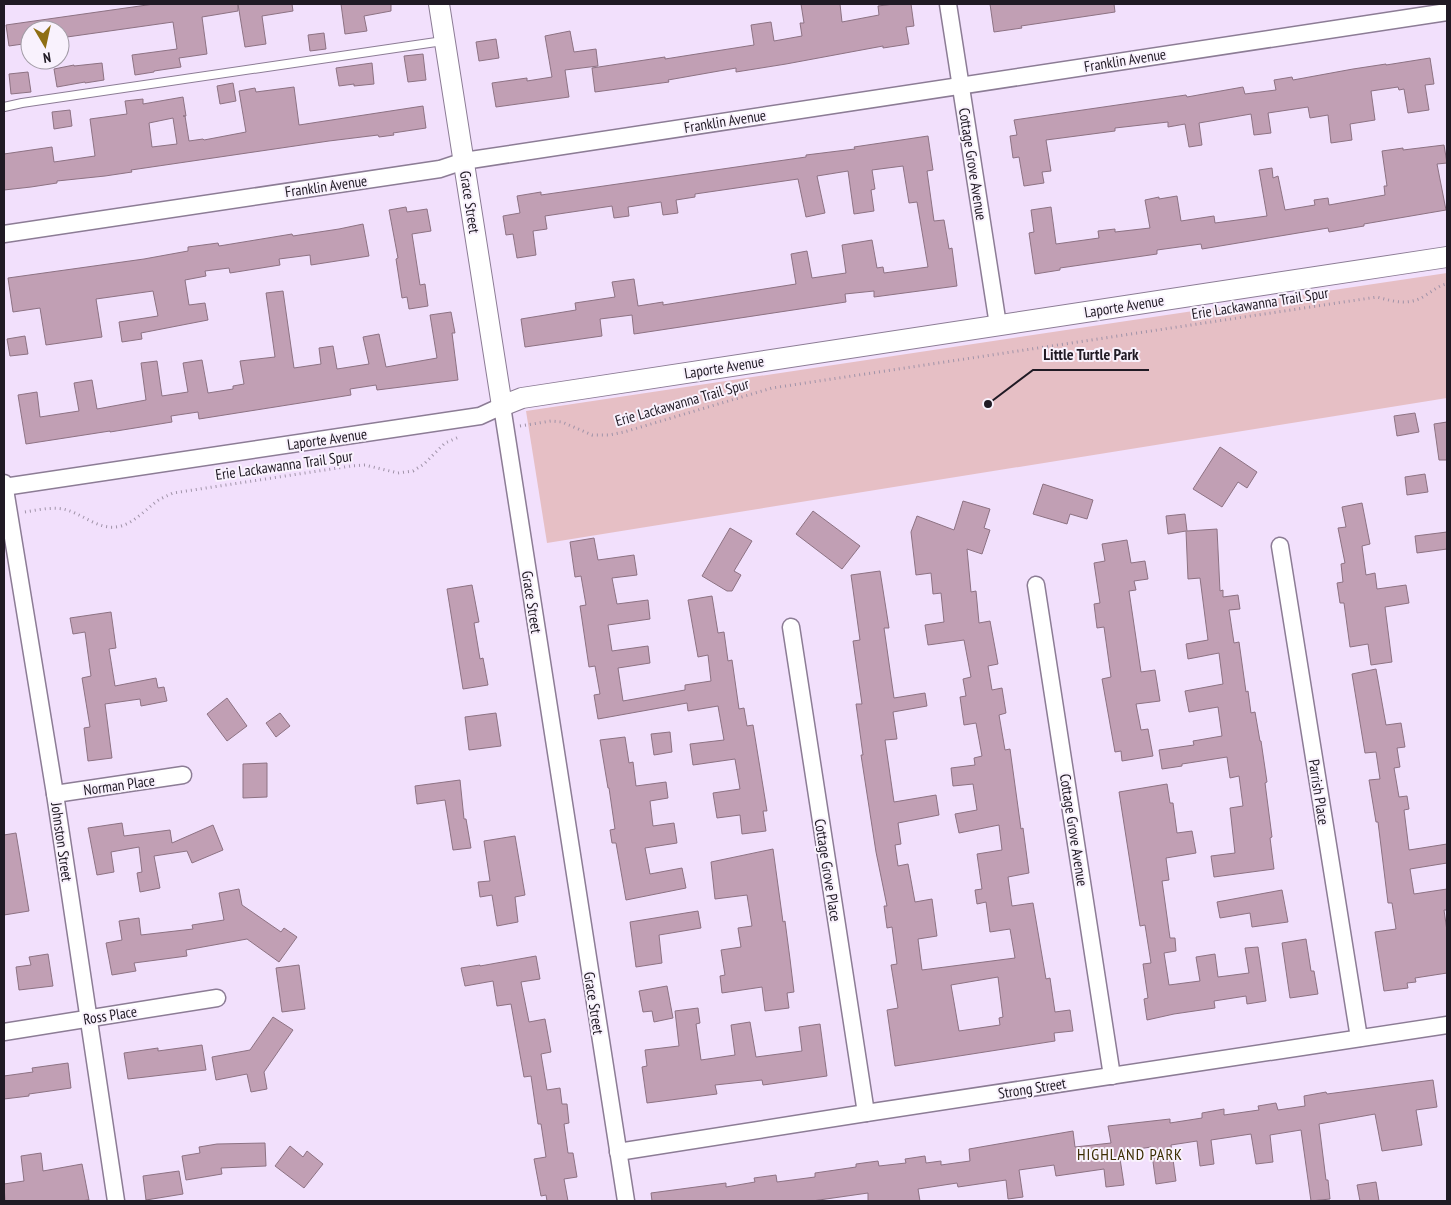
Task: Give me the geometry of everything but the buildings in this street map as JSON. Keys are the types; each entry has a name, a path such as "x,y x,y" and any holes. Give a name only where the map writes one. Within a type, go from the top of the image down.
{"street":[{"name":"Grace Street","path":"439,4 626,1201"},
{"name":"Cottage Grove Avenue","path":"948,4 998,325"},
{"name":"Franklin Avenue","path":"4,234 440,169 464,161 1447,12"},
{"name":"Laporte Avenue","path":"4,486 480,416 522,398 1447,257"},
{"name":"Johnston Street","path":"4,486 55,794 116,1201"},
{"name":"Parrish Place","path":"1280,546 1359,1038"},
{"name":"Cottage Grove Avenue","path":"1036,585 1112,1076"},
{"name":"Cottage Grove Place","path":"791,627 866,1113"},
{"name":"Norman Place","path":"55,794 183,775"},
{"name":"Ross Place","path":"4,1032 217,998"},
{"name":"Strong Street","path":"618,1152 1447,1025"}],"lane":[{"path":"4,107 32,101 445,41"}],"path":[{"name":"Erie Lackawanna Trail Spur","path":"506,429 551,421 562,422 592,435 609,435 772,388 1377,297 1398,303 1410,302 1422,298 1442,285 1447,284"},
{"name":"Erie Lackawanna Trail Spur","path":"10,515 50,508 64,509 95,523 109,527 121,526 135,519 158,500 173,493 351,466 365,465 398,473 413,471 424,464 445,443 467,435"}],"shaded area":[{"path":"1447,273 1447,398 547,543 526,411"}],"place":[{"name":"Little Turtle Park","path":"988,404"}],"district":[{"name":"HIGHLAND PARK","path":"1130,1154"}]}
